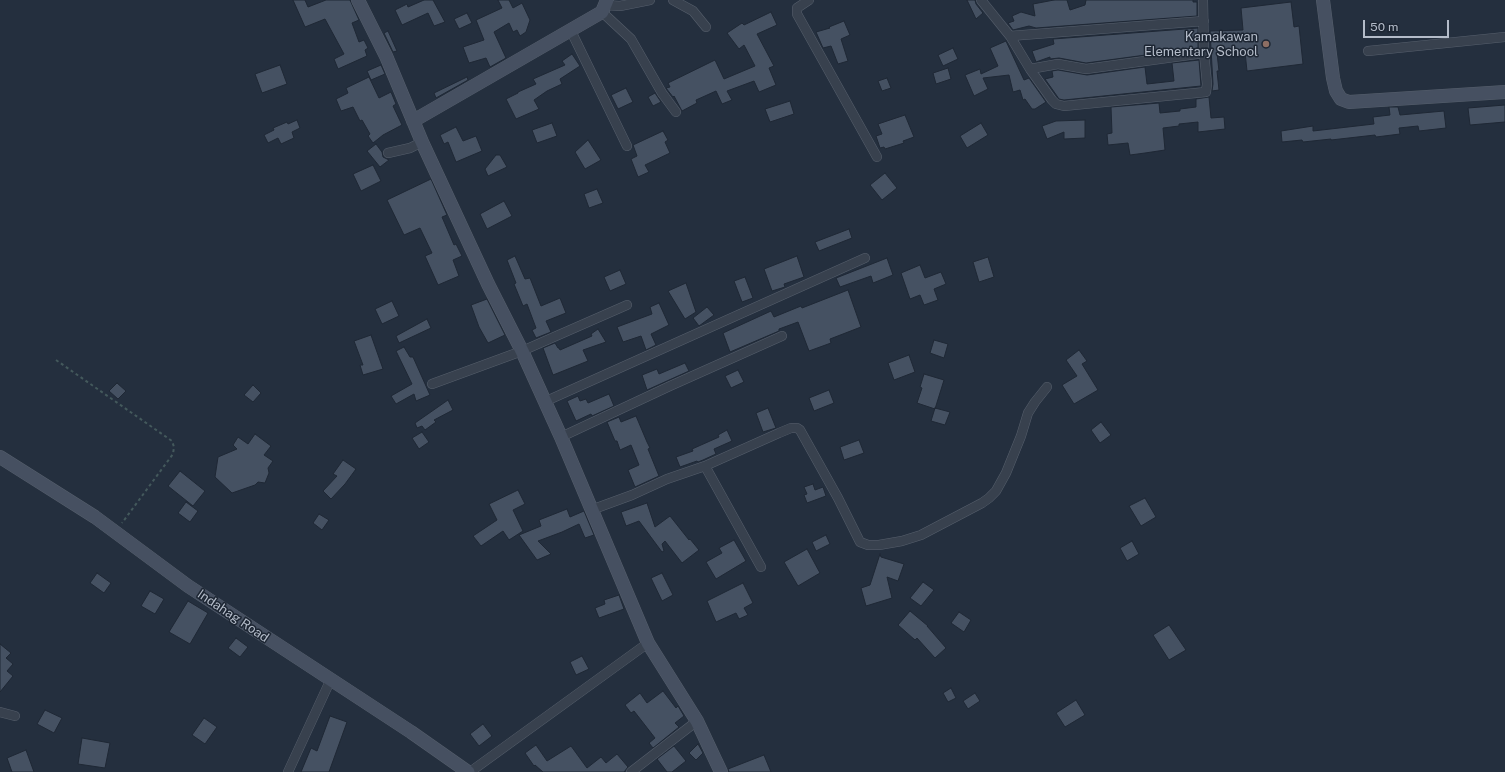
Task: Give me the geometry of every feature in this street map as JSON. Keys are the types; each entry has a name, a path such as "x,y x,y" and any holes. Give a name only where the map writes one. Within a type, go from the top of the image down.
{"main road":[{"path":"358,0 386,56 422,142 488,284 522,351 561,437 648,643 697,721 721,772"},
{"path":"1323,0 1333,78 1336,91 1341,99 1349,102 1505,92"},
{"path":"413,121 571,31 604,6"},
{"name":"Indahag Road","path":"0,457 95,517 188,586 412,732 469,772"}],"street":[{"path":"604,6 620,6 650,0"},
{"path":"673,0 693,10 706,26"},
{"path":"809,0 797,8 796,14 877,157"},
{"path":"981,0 1010,36 1030,69 1052,100 1059,106 1206,92 1203,0"},
{"path":"604,6 631,38 662,93 676,112"},
{"path":"1010,36 1204,21"},
{"path":"571,31 627,146"},
{"path":"1368,51 1505,37"},
{"path":"1030,69 1058,64 1086,69 1204,53"},
{"path":"388,153 410,148 422,142"},
{"path":"544,402 865,258"},
{"path":"432,384 522,351 627,305"},
{"path":"561,437 782,336"},
{"path":"591,510 632,495 667,479 705,466 779,432 791,428 797,428 800,430 860,542 868,545 893,543 921,535 990,498 996,491 1006,473 1021,436 1028,413 1046,387"},
{"path":"705,466 762,567"},
{"path":"469,772 648,643"},
{"path":"288,772 331,679"},
{"path":"0,712 15,716"},
{"path":"631,772 697,721"}],"path":[{"path":"56,360 172,442 174,447 173,454 115,532"}],"building":[{"path":"293,0 305,0 308,7 326,0 350,0 359,20 352,23 359,42 364,40 368,48 365,50 367,56 338,69 334,59 344,54 325,19 305,27"},
{"path":"424,0 433,0 445,22 434,26 428,13 402,25 395,10 407,4 408,7"},
{"path":"498,0 509,0 513,8 522,3 530,20 526,32 520,36 517,30 513,32 509,23 494,32 506,58 490,67 486,58 469,63 463,47 484,40 476,20 502,8"},
{"path":"967,0 975,0 976,4 983,13 976,19"},
{"path":"1054,0 1067,0 1070,10 1085,5 1086,0 1193,0 1193,2 1197,2 1197,16 1036,28 1029,26 1013,30 1008,23 1014,21 1012,16 1021,12 1035,16 1033,4"},
{"path":"1291,2 1294,27 1299,26 1303,64 1247,71 1245,52 1217,53 1219,90 1212,91 1213,84 1210,31 1243,30 1241,8"},
{"path":"771,12 777,25 757,34 774,66 769,68 776,85 759,92 754,81 727,91 732,100 722,104 716,91 696,100 697,103 682,111 674,96 673,97 666,88 670,87 668,83 715,60 724,79 755,66 744,45 739,49 727,33 742,23 744,25"},
{"path":"467,13 472,23 459,29 454,19"},
{"path":"844,21 850,35 841,39 848,61 838,64 831,46 823,48 816,32 830,28 829,27"},
{"path":"1198,28 1198,48 1086,63 1059,58 1050,59 1050,57 1036,62 1032,51 1054,44 1053,39"},
{"path":"388,31 397,51 393,52 384,33"},
{"path":"1006,41 1024,80 1029,78 1046,102 1035,109 1032,109 1025,99 1023,100 1020,90 1013,92 1009,75 983,78 988,89 974,96 965,75 980,69 981,74 998,66 990,48"},
{"path":"953,48 958,59 943,66 938,55"},
{"path":"572,54 580,66 560,79 562,84 547,91 534,100 539,109 516,119 506,99 536,84 533,79 565,65 562,61"},
{"path":"1199,60 1201,86 1064,100 1059,99 1045,79 1053,77 1052,71 1058,70 1087,75 1145,67 1147,84 1174,81 1172,63"},
{"path":"280,65 287,84 262,93 255,74"},
{"path":"381,65 385,74 371,80 367,71"},
{"path":"948,68 951,79 936,84 933,73"},
{"path":"369,77 379,98 391,92 396,104 393,106 402,125 383,135 373,143 368,136 370,134 362,120 360,121 353,107 341,111 336,99 348,93 346,88"},
{"path":"467,77 468,80 436,98 434,93"},
{"path":"887,78 891,88 882,91 878,81"},
{"path":"626,88 633,102 618,109 611,95"},
{"path":"655,93 661,102 653,106 648,97"},
{"path":"1209,97 1211,118 1224,117 1225,129 1198,132 1198,122 1179,124 1179,126 1163,128 1165,150 1145,153 1130,155 1128,143 1108,145 1107,134 1112,133 1111,107 1159,103 1160,113 1180,111 1180,109 1196,107 1196,99"},
{"path":"790,101 794,114 770,122 765,109"},
{"path":"1505,105 1505,122 1470,125 1468,108"},
{"path":"1389,107 1398,107 1400,115 1444,111 1446,128 1419,131 1418,126 1399,128 1400,134 1376,137 1375,135 1331,140 1282,142 1281,131 1313,126 1313,131 1374,124 1373,117 1390,115"},
{"path":"905,115 914,137 903,141 904,143 885,149 884,147 880,148 876,136 882,134 878,124"},
{"path":"297,120 300,128 292,132 294,138 281,144 278,138 268,143 264,135 274,130 273,128 287,122 288,124"},
{"path":"1085,120 1085,138 1064,139 1064,132 1047,139 1042,126 1056,121"},
{"path":"552,123 557,136 537,143 532,130"},
{"path":"981,123 988,135 967,148 960,136"},
{"path":"456,127 463,141 476,136 482,151 456,162 448,142 444,144 440,135"},
{"path":"663,131 668,140 665,142 670,153 645,165 649,172 638,177 631,159 637,156 633,145"},
{"path":"588,140 601,160 585,169 575,152"},
{"path":"376,144 382,152 383,157 389,160 380,167 367,151"},
{"path":"496,155 500,155 507,167 488,176 485,169"},
{"path":"373,165 381,181 361,191 353,174"},
{"path":"885,173 897,188 882,200 870,185"},
{"path":"431,179 447,215 442,217 454,245 456,244 462,256 453,260 459,276 438,285 425,256 432,253 420,228 404,235 387,200"},
{"path":"597,189 603,203 589,208 584,194"},
{"path":"504,201 512,216 487,229 480,214"},
{"path":"849,229 852,238 819,251 815,242"},
{"path":"515,256 525,279 530,278 541,306 560,298 566,313 546,321 551,332 536,338 532,330 536,328 527,304 523,306 514,284 516,283 507,260"},
{"path":"797,256 804,277 784,284 785,287 772,291 764,269"},
{"path":"988,257 994,277 979,282 973,262"},
{"path":"887,258 893,275 873,283 871,276 840,287 836,278"},
{"path":"920,265 925,278 941,272 946,284 934,289 938,300 924,305 920,295 910,299 901,273"},
{"path":"620,270 626,284 610,291 604,277"},
{"path":"745,277 753,298 742,302 734,281"},
{"path":"686,283 696,312 685,319 668,291"},
{"path":"848,290 861,327 830,339 831,343 809,351 798,322 779,329 779,331 730,352 723,333 771,311 774,317"},
{"path":"487,299 505,335 488,343 479,327 471,305"},
{"path":"392,301 399,316 382,324 375,309"},
{"path":"659,303 669,325 651,334 656,345 646,350 641,336 623,342 617,327 652,314 650,307"},
{"path":"707,307 714,315 699,326 693,318"},
{"path":"427,319 431,328 399,343 396,336"},
{"path":"598,329 606,342 583,350 588,361 553,375 543,348 555,343 560,350 592,336 591,334"},
{"path":"371,335 383,369 363,375 360,365 363,365 354,341"},
{"path":"934,340 948,344 944,358 930,353"},
{"path":"404,347 410,357 413,357 430,395 416,401 414,394 396,404 391,396 412,384 396,351"},
{"path":"1079,350 1087,361 1082,364 1098,390 1074,404 1062,385 1077,376 1066,360"},
{"path":"909,355 915,372 894,380 888,363"},
{"path":"685,363 689,371 647,390 642,375 657,369 659,374"},
{"path":"738,370 744,382 731,388 725,376"},
{"path":"924,374 944,380 935,409 917,403 922,388 920,387"},
{"path":"117,383 126,391 118,399 109,391"},
{"path":"253,385 261,393 253,402 244,395"},
{"path":"829,390 834,403 814,411 809,398"},
{"path":"609,394 614,406 592,416 591,414 576,421 567,401 578,396 580,401 586,399 588,403"},
{"path":"448,400 453,410 434,420 436,422 425,430 422,426 417,428 415,423"},
{"path":"768,408 776,428 763,432 756,413"},
{"path":"935,408 950,412 945,425 931,421"},
{"path":"636,416 650,448 648,449 659,476 635,487 628,470 639,465 631,445 620,450 607,422 619,417 621,422"},
{"path":"1101,422 1111,435 1100,443 1091,430"},
{"path":"727,430 732,441 714,449 716,454 698,462 697,461 680,467 676,457 693,451 692,449 719,437 718,435"},
{"path":"422,432 429,442 419,449 412,438"},
{"path":"255,434 271,446 264,455 273,461 268,468 269,473 265,483 258,482 255,485 232,493 215,477 218,457 237,449 233,445 238,437 248,444"},
{"path":"859,440 864,453 844,460 840,447"},
{"path":"343,460 356,469 331,499 323,491 337,476 333,474"},
{"path":"180,471 205,491 193,506 168,486"},
{"path":"813,484 815,490 823,487 826,496 807,503 804,495 807,494 804,487"},
{"path":"518,490 525,504 513,510 523,531 509,540 503,531 481,546 473,536 497,520 489,504"},
{"path":"1145,498 1156,517 1141,526 1129,506"},
{"path":"186,502 198,511 190,522 178,513"},
{"path":"647,503 655,527 670,516 699,550 682,563 665,541 662,544 664,551 662,552 639,521 626,526 621,512"},
{"path":"567,509 570,517 584,511 594,535 585,538 579,524 538,541 551,554 537,560 519,535 541,526 539,520"},
{"path":"319,514 329,520 322,530 313,523"},
{"path":"826,535 830,544 816,551 812,542"},
{"path":"734,540 746,561 716,579 706,562 722,553 719,548"},
{"path":"1132,541 1139,554 1127,561 1120,548"},
{"path":"807,549 820,573 798,586 784,562"},
{"path":"880,554 881,557 904,564 898,581 887,577 892,598 866,606 861,588 870,585"},
{"path":"97,573 111,583 104,593 90,583"},
{"path":"662,573 673,595 662,601 651,578"},
{"path":"923,582 934,590 921,606 910,598"},
{"path":"743,583 753,603 744,608 748,615 739,619 736,613 716,622 707,601"},
{"path":"150,591 164,599 155,614 141,606"},
{"path":"619,595 624,609 599,618 595,608 605,604 604,600"},
{"path":"188,601 208,613 190,644 169,632"},
{"path":"910,611 928,626 946,648 935,658 917,638 915,640 898,625"},
{"path":"959,612 971,620 964,632 951,623"},
{"path":"1169,625 1186,650 1169,660 1153,635"},
{"path":"236,638 248,647 240,657 228,648"},
{"path":"0,644 11,653 6,658 13,664 7,671 13,676 0,692"},
{"path":"582,656 589,669 576,675 570,662"},
{"path":"951,688 956,698 948,702 943,693"},
{"path":"663,691 676,708 678,706 684,716 675,723 679,727 653,748 649,743 655,738 634,711 631,713 625,705 640,693 647,703"},
{"path":"975,693 980,701 968,709 963,701"},
{"path":"1076,700 1085,715 1065,727 1056,713"},
{"path":"45,710 62,718 54,733 37,724"},
{"path":"330,716 347,722 329,772 301,772 311,748 317,751"},
{"path":"204,718 217,727 205,744 192,735"},
{"path":"483,724 492,736 479,746 470,734"},
{"path":"82,738 110,743 105,768 78,764"},
{"path":"698,744 703,753 696,760 689,753"},
{"path":"536,745 547,761 571,746 587,768 601,757 606,763 617,754 628,767 624,772 543,772 535,765 534,766 525,753"},
{"path":"674,746 686,761 672,772 667,772 657,759"},
{"path":"26,750 34,772 12,772 7,758"},
{"path":"764,755 771,772 729,772 728,769"}],"place":[{"name":"Kamakawan Elementary School","path":"1266,44"}]}
